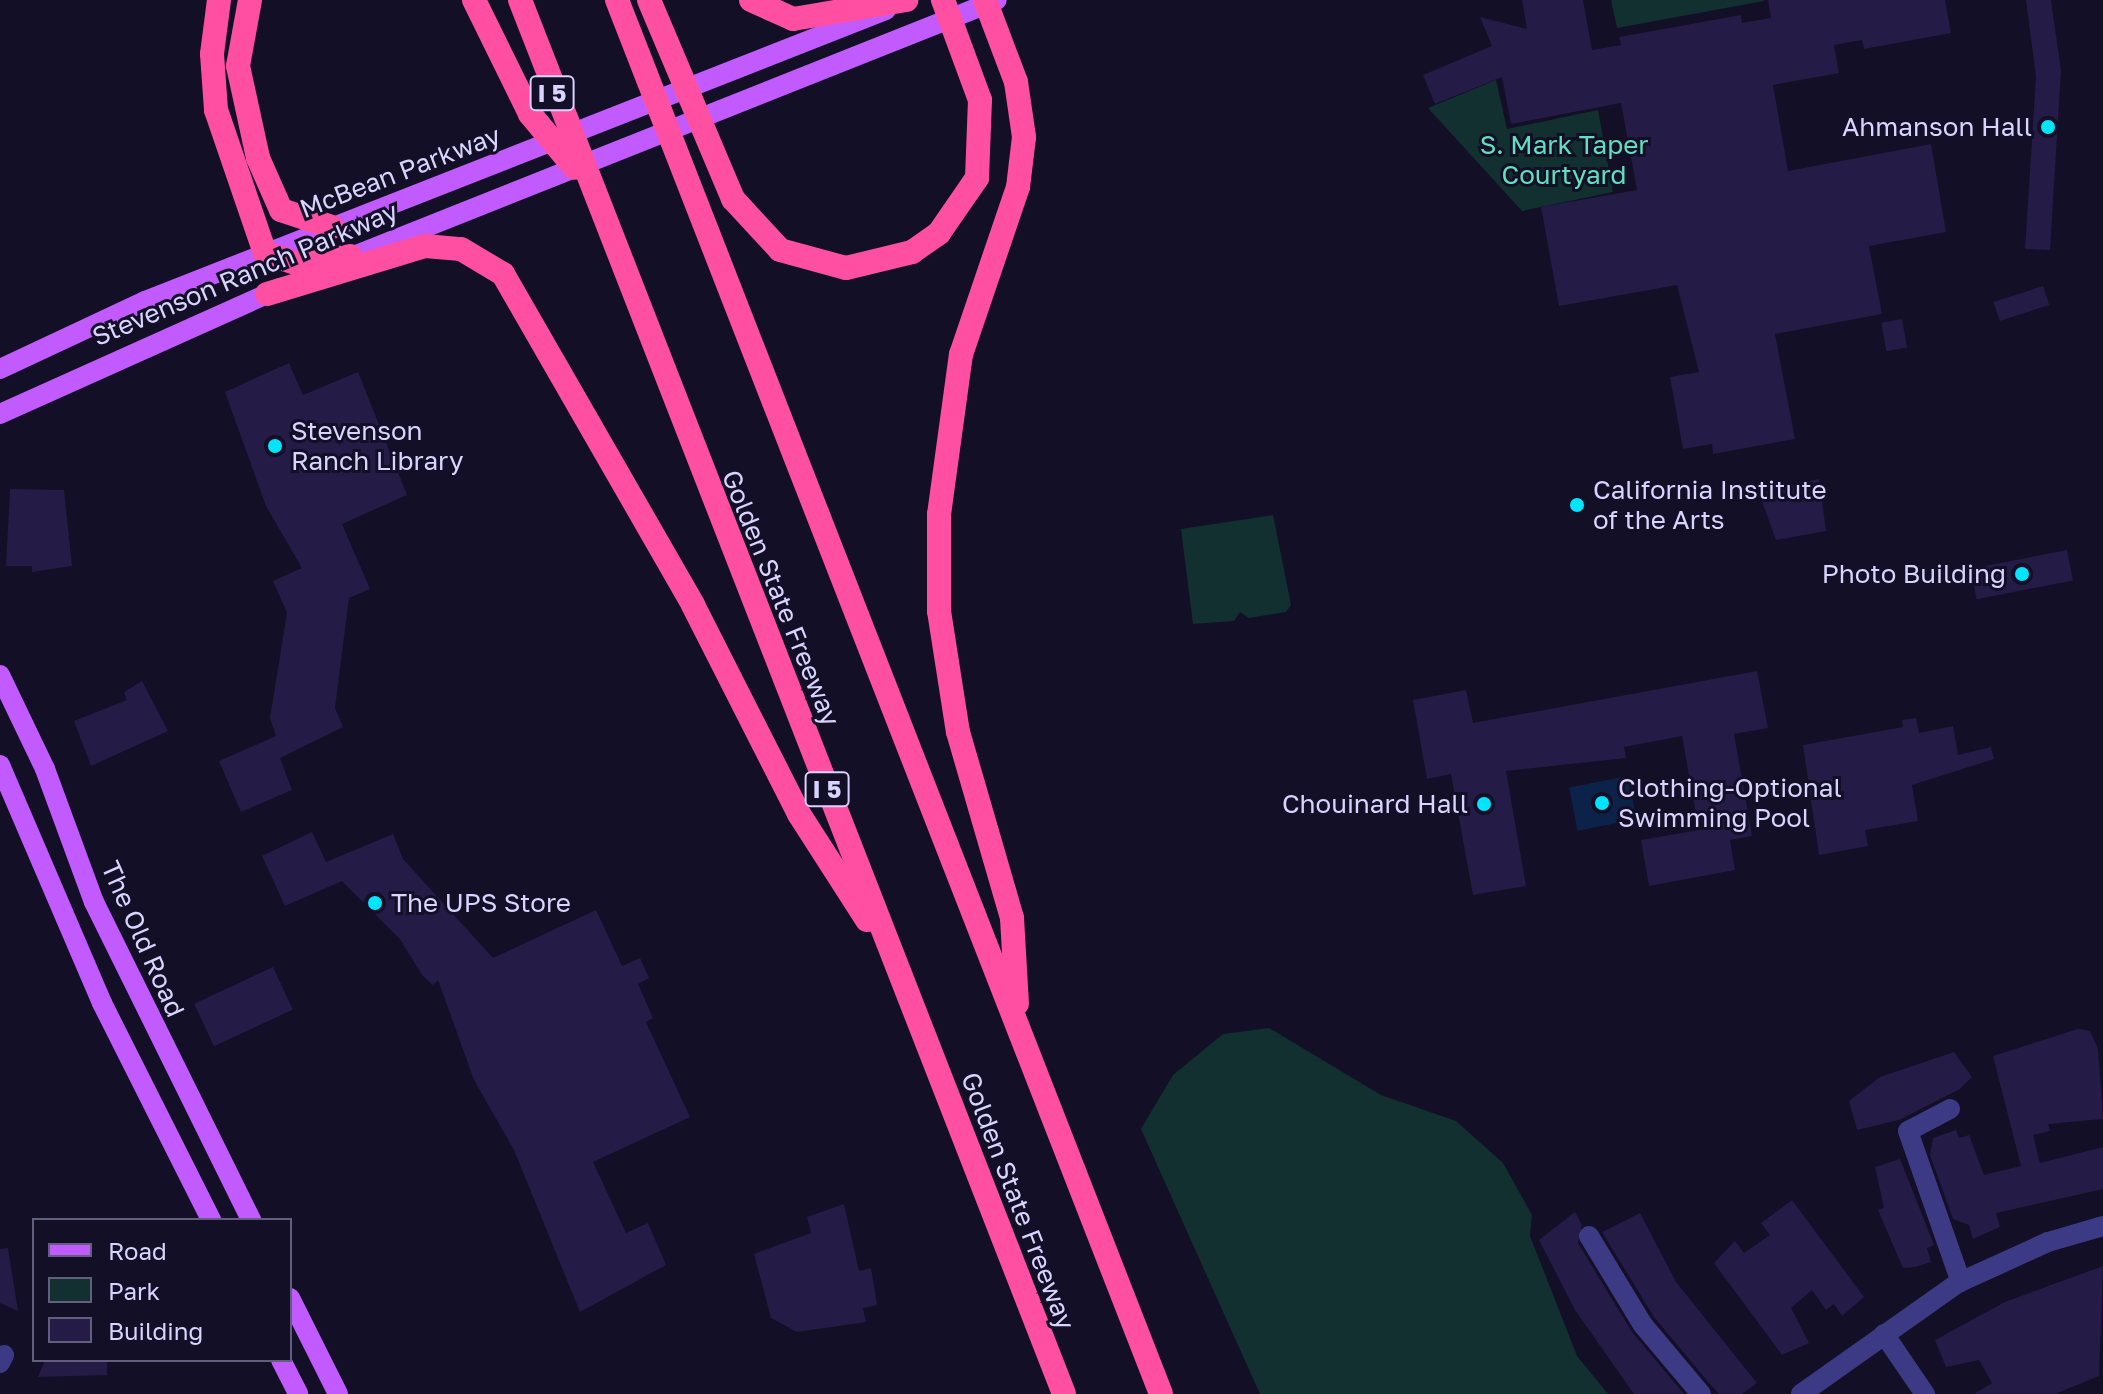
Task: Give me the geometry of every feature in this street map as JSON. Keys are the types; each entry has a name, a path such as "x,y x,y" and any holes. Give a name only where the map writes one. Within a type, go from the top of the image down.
{"highway":[{"path":"219,0 212,54 216,110 265,253 292,265 350,256"},
{"path":"250,0 238,66 258,158 281,210 332,227"},
{"path":"474,0 530,114 588,184"},
{"name":"Golden State Freeway","path":"520,0 588,184 1064,1394"},
{"path":"617,0 1161,1394"},
{"path":"649,0 733,199 780,250 846,268 912,252 939,233 977,178 980,100 946,9"},
{"path":"751,0 793,19 908,0"},
{"path":"990,1 1016,82 1024,137 1018,187 961,354 939,514 939,611 958,732 1012,918 1019,1027"},
{"path":"267,294 425,246 461,249 503,274 693,605 799,814 897,969"}],"main road":[{"name":"McBean Parkway","path":"265,253 908,0"},
{"path":"946,9 990,1"},
{"name":"Stevenson Ranch Parkway","path":"0,414 350,256 731,101 946,9"},
{"name":"Stevenson Ranch Parkway","path":"0,369 265,253"},
{"name":"The Old Road","path":"0,675 100,914 250,1218"},
{"path":"0,765 102,1003 210,1218"},
{"path":"292,1302 338,1394"},
{"path":"282,1362 298,1394"}],"street":[{"path":"1950,1109 1908,1131 1961,1282"},
{"path":"1801,1394 1961,1282 2048,1242 2103,1226"},
{"path":"1589,1236 1643,1325 1701,1394"},
{"path":"1884,1334 1925,1394"}],"green space":[{"path":"1611,0 1764,0 1764,1 1617,28"},
{"name":"S. Mark Taper Courtyard","path":"1496,80 1507,129 1598,110 1613,192 1522,211 1428,108"},
{"path":"1273,515 1291,605 1286,612 1249,618 1240,612 1234,621 1193,624 1181,529"},
{"path":"1269,1028 1381,1095 1456,1121 1503,1163 1532,1215 1530,1236 1577,1356 1608,1394 1260,1394 1141,1129 1173,1075 1223,1034"}],"water":[{"name":"Clothing-Optional Swimming Pool","path":"1628,776 1636,819 1577,831 1569,787"}],"building":[{"path":"1522,0 1583,0 1592,50 1621,45 1619,37 1741,15 1742,23 1771,18 1768,0 1945,0 1951,33 1864,49 1862,40 1834,45 1839,73 1773,85 1788,171 1931,144 1946,232 1869,246 1882,314 1775,334 1795,439 1713,454 1712,444 1683,449 1670,377 1699,372 1677,285 1559,306 1541,207 1637,190 1621,103 1511,124 1502,77 1435,104 1423,75 1492,46 1480,17 1527,29"},
{"name":"Ahmanson Hall","path":"2026,0 2051,0 2061,71 2050,250 2025,249 2036,77"},
{"path":"2043,286 2049,305 2000,321 1994,302"},
{"path":"1902,319 1907,348 1886,351 1881,323"},
{"path":"289,363 303,395 358,372 407,495 342,524 370,589 349,598 335,708 343,727 280,758 292,790 241,812 219,761 276,736 270,718 287,613 273,581 302,568 266,506 225,392"},
{"path":"1819,479 1826,531 1776,540 1759,493"},
{"path":"10,489 64,490 72,566 32,572 32,566 6,566"},
{"name":"Photo Building","path":"2067,550 2073,580 1977,599 1971,569"},
{"name":"Chouinard Hall","path":"1757,671 1768,728 1734,734 1752,836 1730,840 1735,870 1649,886 1641,840 1699,830 1682,736 1624,747 1626,758 1506,771 1526,886 1473,895 1451,774 1427,779 1413,700 1466,690 1473,723"},
{"path":"142,681 168,731 91,766 74,721 127,700 124,692"},
{"path":"1916,718 1919,733 1953,726 1958,755 1991,747 1994,759 1912,785 1918,821 1865,830 1868,846 1819,855 1803,745 1903,727 1902,720"},
{"path":"312,832 326,862 393,834 403,859 493,958 596,910 622,966 640,958 649,978 638,984 653,1018 646,1022 690,1117 593,1162 626,1233 648,1223 666,1265 580,1312 514,1150 474,1080 438,980 433,985 422,975 400,939 342,881 285,906 262,856"},
{"path":"273,967 293,1010 214,1046 194,1004"},
{"path":"2078,1029 2090,1031 2098,1049 2103,1119 2048,1124 2050,1131 2033,1135 2040,1163 2103,1147 2103,1189 1996,1213 2000,1227 1973,1239 1969,1225 1953,1219 1930,1155 1933,1138 1956,1130 1959,1138 1969,1135 1984,1175 2021,1166 1993,1056"},
{"path":"1954,1052 1972,1077 1960,1089 1899,1120 1857,1130 1849,1101 1880,1077"},
{"path":"1900,1159 1934,1245 1927,1248 1931,1262 1903,1268 1878,1210 1884,1208 1875,1167"},
{"path":"1792,1200 1864,1297 1842,1316 1834,1304 1826,1310 1812,1290 1791,1308 1809,1343 1782,1355 1714,1263 1735,1241 1744,1253 1770,1235 1761,1223"},
{"path":"844,1204 859,1271 871,1268 877,1305 863,1308 866,1322 797,1332 771,1318 754,1254 811,1233 807,1217"},
{"path":"1575,1212 1582,1225 1578,1243 1632,1332 1684,1394 1634,1394 1575,1310 1539,1240"},
{"path":"1640,1213 1676,1282 1757,1383 1742,1394 1719,1394 1709,1383 1654,1317 1602,1232"},
{"path":"8,1248 18,1311 0,1303 0,1249"},
{"path":"2103,1266 2099,1376 2055,1394 1974,1394 1992,1383 1979,1360 1946,1367 1935,1340 2005,1302"},
{"path":"44,1362 107,1362 107,1375 38,1377"}],"place":[{"name":"Ahmanson Hall","path":"2048,127"},
{"name":"Stevenson Ranch Library","path":"275,446"},
{"name":"California Institute of the Arts","path":"1577,505"},
{"name":"Photo Building","path":"2022,574"},
{"name":"Clothing-Optional Swimming Pool","path":"1602,803"},
{"name":"Chouinard Hall","path":"1484,804"},
{"name":"The UPS Store","path":"375,903"}]}
